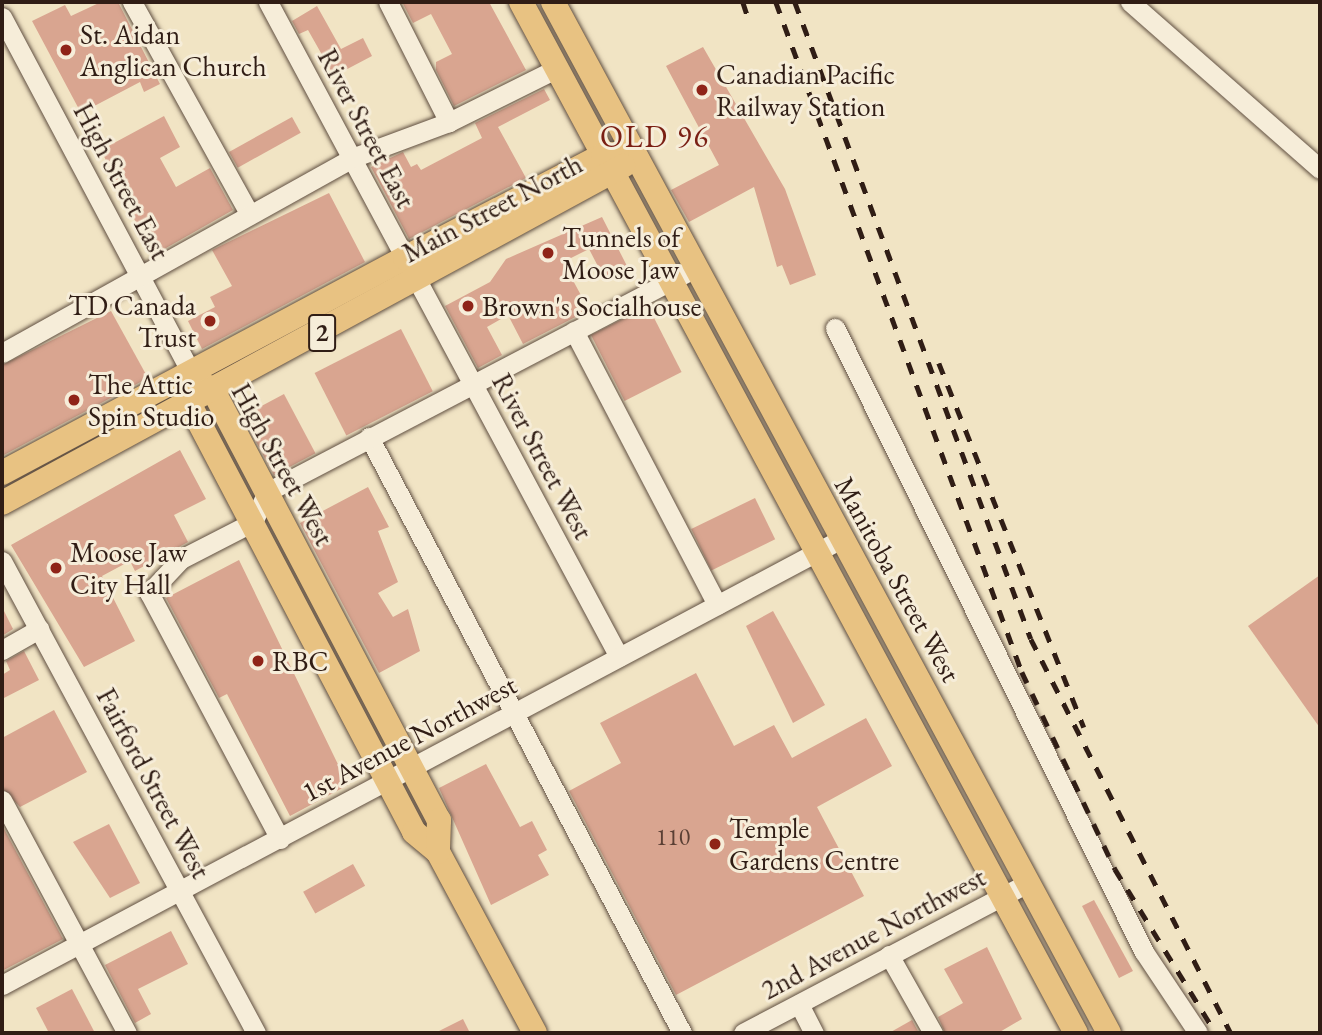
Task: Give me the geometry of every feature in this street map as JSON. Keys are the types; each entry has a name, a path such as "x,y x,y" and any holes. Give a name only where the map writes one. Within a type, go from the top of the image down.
{"main road":[{"name":"Manitoba Street West","path":"521,2 1076,1033"},
{"name":"Manitoba Street West","path":"553,2 841,539 1030,881 1109,1033"},
{"name":"Main Street North","path":"2,474 405,258 635,153"},
{"name":"Main Street North","path":"2,503 214,393 418,281 608,166"},
{"name":"High Street West","path":"191,373 214,393 412,767 439,820 438,852"},
{"name":"High Street West","path":"191,373 190,405 414,832 438,852 535,1033"}],"street":[{"path":"132,2 249,213"},
{"name":"River Street East","path":"268,2 418,281"},
{"path":"388,2 449,122"},
{"path":"1129,2 1320,169"},
{"name":"High Street East","path":"2,17 191,373"},
{"path":"2,353 139,272 352,158 449,122 556,69"},
{"path":"280,839 149,593 181,559 253,522 267,492 697,267"},
{"name":"River Street West","path":"418,281 619,657"},
{"path":"835,328 1138,940 1198,1033"},
{"path":"574,331 718,605"},
{"path":"369,437 682,1033"},
{"name":"1st Avenue Northwest","path":"2,985 841,539"},
{"name":"Fairford Street West","path":"2,562 256,1033"},
{"path":"2,650 39,629"},
{"path":"2,800 127,1033"},
{"name":"2nd Avenue Northwest","path":"743,1033 1030,881"},
{"path":"890,955 933,1033"},
{"path":"799,1004 814,1033"}],"building":[{"path":"101,2 118,2 160,84 144,92 140,82 81,113 32,21 65,5 71,16"},
{"path":"402,2 489,2 526,70 454,106 436,70 436,62 452,54 431,14 413,23"},
{"path":"317,6 341,49 363,38 372,56 334,76 308,30 299,34 292,21"},
{"path":"703,47 785,189 816,275 790,285 782,265 777,267 754,187 689,222 671,190 719,165 666,66"},
{"path":"544,89 550,100 498,127 526,178 409,239 371,167 403,152 411,167 417,164 421,170 482,138 475,123"},
{"path":"164,116 180,147 160,158 176,187 210,168 233,210 152,256 101,150"},
{"path":"292,117 301,133 238,168 229,152"},
{"path":"329,193 365,262 202,349 188,321 215,307 210,297 232,286 212,250"},
{"path":"602,217 627,266 604,278 589,249 563,262 589,310 523,344 508,315 487,327 502,355 478,368 445,306 490,282 506,259"},
{"path":"648,306 682,372 625,401 591,335"},
{"path":"111,311 148,378 2,456 2,365"},
{"path":"401,329 433,391 346,435 315,373"},
{"path":"284,394 315,453 274,475 243,416"},
{"path":"180,450 206,499 174,515 188,542 135,571 130,561 102,576 135,641 84,667 11,545"},
{"path":"368,487 389,527 378,531 398,582 378,593 393,617 408,609 420,651 379,673 300,523"},
{"path":"755,498 775,539 711,570 691,529"},
{"path":"239,560 348,785 290,816 227,694 219,698 166,598"},
{"path":"1320,575 1320,728 1248,626"},
{"path":"2,607 13,629 2,636"},
{"path":"773,611 825,705 793,723 746,626"},
{"path":"24,651 39,680 2,699 2,675 10,670 6,661"},
{"name":"Temple Gardens Centre","path":"696,673 734,746 774,725 792,758 866,718 892,766 817,807 864,896 676,995 569,791 621,763 600,723"},
{"path":"54,710 87,772 20,807 2,788 2,738"},
{"path":"486,764 520,827 532,821 547,850 538,855 549,875 491,905 439,788"},
{"path":"109,824 140,883 110,898 73,842"},
{"path":"2,825 63,939 2,971"},
{"path":"353,864 365,886 315,913 303,892"},
{"path":"1094,900 1133,971 1119,978 1082,906"},
{"path":"171,931 188,964 138,989 151,1014 135,1023 105,965"},
{"path":"987,947 1022,1019 998,1033 945,1033 938,1017 963,1003 944,969"},
{"path":"72,989 95,1033 49,1033 36,1008"},
{"path":"463,1019 470,1033 435,1033"},
{"path":"912,1020 919,1033 889,1033"}],"railway":[{"path":"743,2 748,17"},
{"path":"776,2 1022,672 1115,869 1216,1033"},
{"path":"795,2 1031,639 1231,1033"},
{"path":"939,363 1084,727"}],"place":[{"name":"St. Aidan Anglican Church","path":"66,50"},
{"name":"Canadian Pacific Railway Station","path":"702,90"},
{"name":"Tunnels of Moose Jaw","path":"548,253"},
{"name":"Brown's Socialhouse","path":"468,306"},
{"name":"TD Canada Trust","path":"210,321"},
{"name":"The Attic Spin Studio","path":"74,400"},
{"name":"Moose Jaw City Hall","path":"56,568"},
{"name":"RBC","path":"258,661"},
{"name":"Temple Gardens Centre","path":"715,844"}],"district":[{"name":"OLD 96","path":"655,137"}]}
